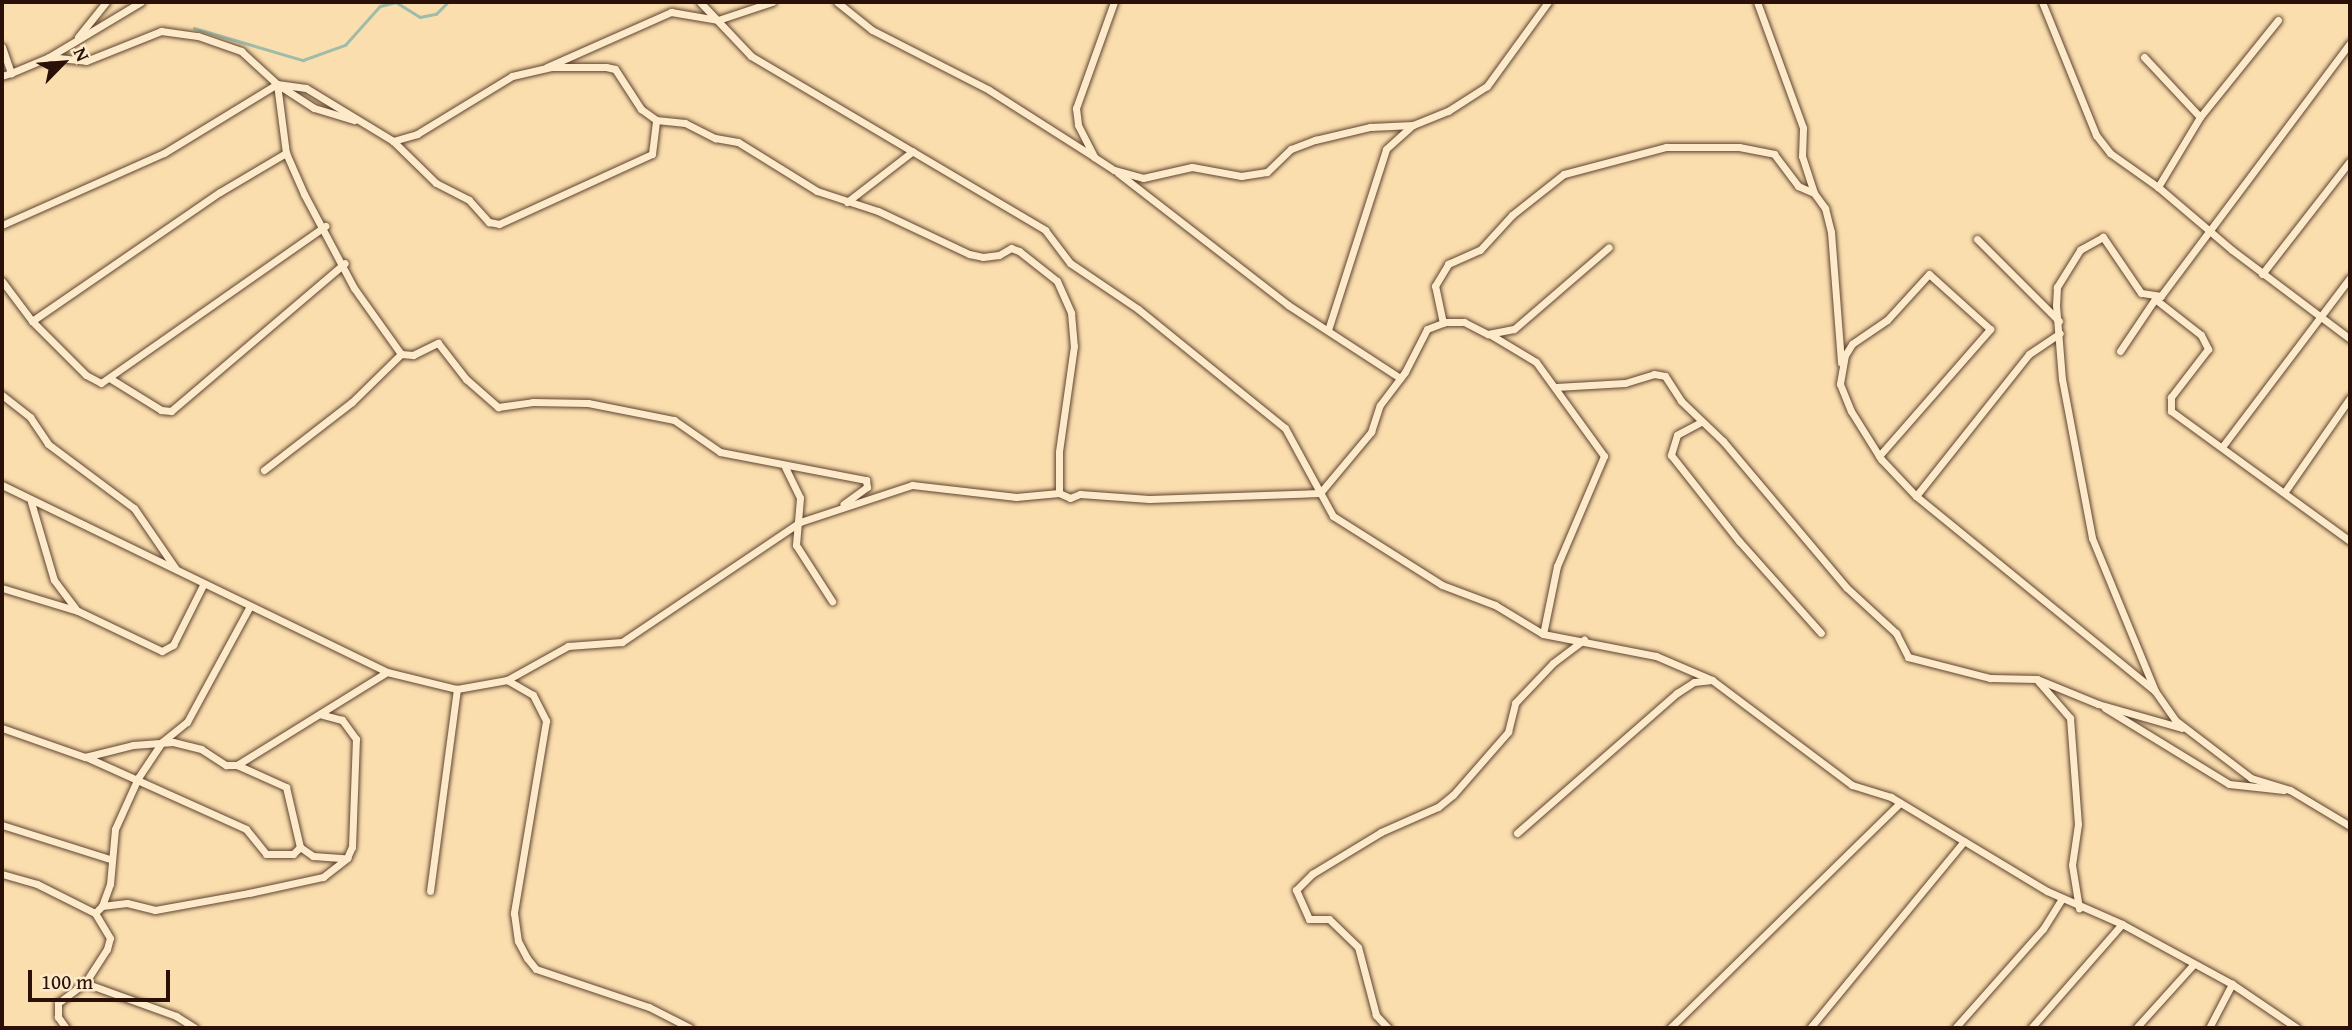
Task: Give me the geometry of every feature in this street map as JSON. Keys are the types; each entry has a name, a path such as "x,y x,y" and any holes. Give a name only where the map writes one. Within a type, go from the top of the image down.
{"street":[{"path":"71,44 106,2"},
{"path":"2,76 50,57 141,2"},
{"path":"700,2 713,20 751,56 1045,230 1070,263 1138,309 1285,428 1333,516 1442,585 1495,605 1543,634 1584,639 1656,656 1712,680 1852,785 1900,803 2062,899 2122,924 2232,984 2297,1028"},
{"path":"393,141 417,134 512,76 547,67 671,12 713,20 772,2"},
{"path":"837,2 872,30 989,90 1114,170 1288,305 1400,379"},
{"path":"1094,157 1078,125 1077,95 1114,2"},
{"path":"1114,170 1143,178 1192,167 1241,176 1267,172 1291,149 1315,140 1370,127 1413,125 1448,111 1487,86 1548,2"},
{"path":"1758,2 1803,128 1802,156 1814,193 1828,216 1843,393 1879,456 1916,496 2155,691 2186,729 2251,778 2290,790 2350,826"},
{"path":"2042,2 2096,135 2110,153 2158,187 2262,274 2350,339"},
{"path":"2158,187 2200,117 2278,20"},
{"path":"50,57 86,61 142,36 176,31 241,51 277,84 314,108 355,120"},
{"path":"2120,351 2155,299 2350,43"},
{"path":"2,47 10,73"},
{"path":"2144,57 2200,117"},
{"path":"547,67 592,64 615,69 641,109 656,120 685,123 715,138 738,142 817,191 878,211 969,254 983,257 999,256 1011,248 1019,251 1057,281 1071,313 1074,346 1059,452 1059,493"},
{"path":"2,225 164,153 277,84 306,88 393,141 436,183 469,200 489,222 499,224 652,153 656,120"},
{"path":"277,84 286,153 345,264 354,288 401,354"},
{"path":"1328,330 1380,161 1386,149 1413,125"},
{"path":"1443,323 1435,286 1448,264 1480,250 1512,215 1564,174 1666,147 1731,146 1774,154 1798,186 1814,193"},
{"path":"847,202 913,151"},
{"path":"32,321 220,192 286,153"},
{"path":"2262,274 2350,160"},
{"path":"2,281 32,321 86,375 101,383 111,379 325,226"},
{"path":"2155,691 2092,538 2062,379 2057,287 2080,250 2094,239 2104,237 2111,243 2134,285 2206,341 2208,349 2171,397 2171,411 2286,490 2350,541"},
{"path":"1978,239 2060,321"},
{"path":"1488,334 1514,329 1609,247"},
{"path":"111,379 161,410 171,411 345,264"},
{"path":"1841,363 1852,344 1888,320 1929,274 1990,329 1879,456"},
{"path":"2221,447 2350,278"},
{"path":"1320,493 1337,469 1358,452 1380,405 1400,379 1427,329 1443,323 1464,322 1529,356 1556,387 1567,409 1604,456 1557,566 1543,634"},
{"path":"1916,496 2029,354 2060,333"},
{"path":"264,470 352,402 401,354 413,355 438,343 466,379 498,407 533,402 601,405 674,420 720,452 866,480 867,487 838,508"},
{"path":"1556,387 1665,376 1847,588 1896,633 1908,657 1990,678 2037,679 2098,704 2186,729"},
{"path":"2,395 30,417 59,453 134,508 176,570"},
{"path":"2286,490 2350,398"},
{"path":"1702,422 1677,435 1671,455 1739,541 1821,633"},
{"path":"785,466 800,498 796,545 832,601"},
{"path":"2,485 31,502 387,672 457,689 507,680 568,646 622,642 800,522 912,485 1016,497 1059,493 1070,498 1080,494 1149,499 1320,493"},
{"path":"31,502 54,580 78,611"},
{"path":"2,588 78,611 162,650 173,645 204,583"},
{"path":"95,913 102,906 110,884 110,859 115,829 138,778 162,742 187,722 250,606"},
{"path":"1388,1028 1376,1015 1358,947 1329,919 1309,919 1296,890 1312,874 1381,832 1438,807 1453,795 1508,732 1515,703 1553,663 1584,639"},
{"path":"237,765 387,672"},
{"path":"2037,679 2070,718 2078,824 2072,864 2079,908"},
{"path":"507,680 533,695 546,721 514,913 522,950 536,969 649,1007 690,1028"},
{"path":"1517,833 1676,692 1694,682 1712,680"},
{"path":"430,891 457,689"},
{"path":"2098,704 2229,784 2267,791 2290,790"},
{"path":"102,906 128,903 155,910 249,893 323,877 347,858 352,847 356,739 342,720 319,714"},
{"path":"2,728 138,778 246,829 266,854 293,854 300,847"},
{"path":"85,757 162,742 201,749 226,765 237,765 286,786 300,847 313,856 347,858"},
{"path":"1670,1028 1900,803"},
{"path":"2,825 110,859"},
{"path":"1810,1028 1964,841"},
{"path":"2,874 37,884 95,913 110,939 85,983 58,1003 58,1017 66,1028"},
{"path":"1955,1028 2043,929 2062,899"},
{"path":"2031,1028 2122,924"},
{"path":"2136,1028 2193,965"},
{"path":"85,983 176,1016 195,1028"},
{"path":"2209,1028 2232,984"}],"waterway":[{"path":"194,28 303,60 345,45 380,6 396,2 420,17 436,14 448,2"}]}
